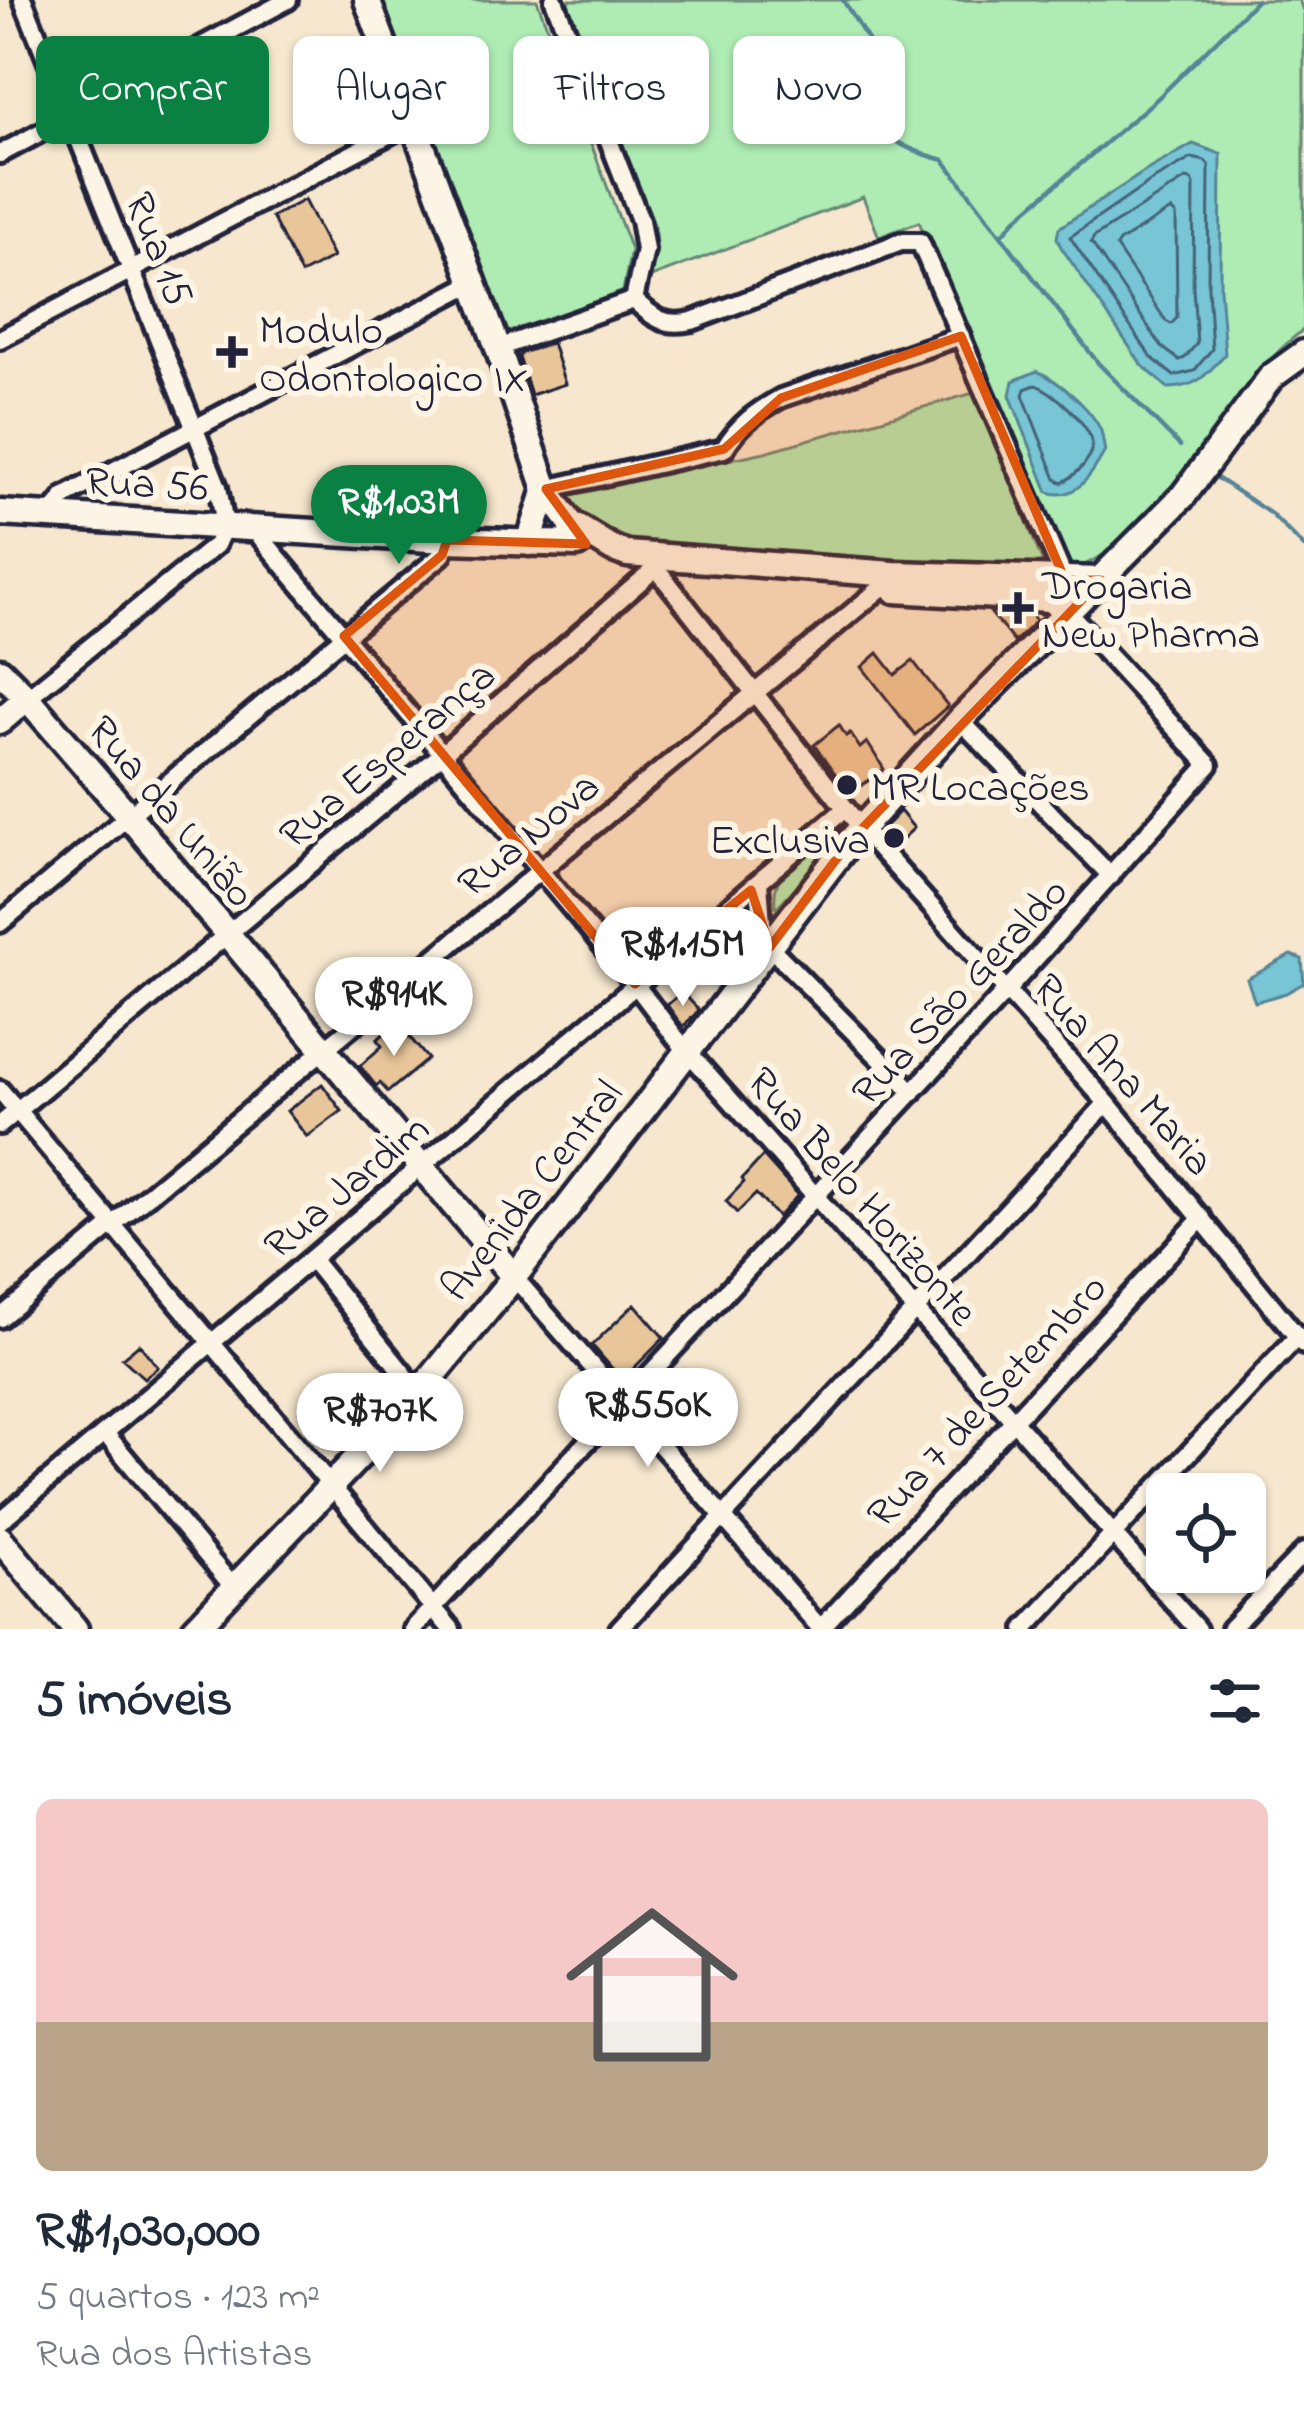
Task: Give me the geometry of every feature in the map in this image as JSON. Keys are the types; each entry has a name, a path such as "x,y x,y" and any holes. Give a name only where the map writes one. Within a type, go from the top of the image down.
{"street":[{"name":"Rua 15","path":"23,0 38,36"},
{"path":"220,36 288,0"},
{"path":"367,0 380,36"},
{"path":"554,0 640,220 645,250 634,300"},
{"path":"0,154 36,134"},
{"name":"Rua 15","path":"81,144 218,487 225,525"},
{"path":"0,339 370,144"},
{"path":"420,144 546,489 579,534"},
{"path":"634,300 675,325 911,240 920,242 1066,580"},
{"path":"49,516 65,496 473,283"},
{"path":"498,348 634,300"},
{"path":"546,489 724,448 736,429 781,398 961,336"},
{"name":"Avenida Central","path":"195,1629 418,1393 514,1277 770,947 853,818 960,720 1184,496 1271,377 1304,353"},
{"path":"529,543 546,489"},
{"name":"Rua 56","path":"0,513 529,543 579,534 627,554 893,574 1101,580"},
{"path":"0,721 216,545 225,525"},
{"name":"Rua Belo Horizonte","path":"253,527 688,1051 1197,1629"},
{"name":"Rua 56","path":"579,534 607,565 656,573 1049,599 1069,613"},
{"path":"0,923 442,555 447,540"},
{"name":"Rua Ana Maria","path":"656,573 853,818 1107,1103 1301,1340"},
{"name":"Rua Esperança","path":"0,1125 656,573"},
{"name":"Rua Nova","path":"0,1318 880,589"},
{"name":"Rua São Geraldo","path":"413,1629 913,1092 1209,765 1069,613"},
{"name":"Rua da União","path":"0,671 128,815 514,1277 821,1629"},
{"path":"960,720 1111,876"},
{"name":"Rua Jardim","path":"0,1521 635,985 759,883 853,818"},
{"path":"759,883 762,923 770,947 913,1092"},
{"path":"0,1090 451,1629"},
{"path":"619,1629 1107,1103"},
{"name":"Rua 7 de Setembro","path":"821,1629 1202,1218"},
{"path":"312,1260 418,1393"},
{"path":"1024,1629 1301,1340"},
{"path":"105,1433 234,1588"},
{"path":"0,1539 75,1629"},
{"path":"1230,1629 1304,1552"}],"highlighted area":[{"path":"961,336 1065,580 1101,580 850,841 770,947 751,890 635,984 344,636 442,555 447,540 586,544 546,489 724,449 781,398"}],"green space":[{"path":"373,0 537,0 551,36 513,36 513,144 591,144 631,250 622,296 499,341 426,144 489,144 489,36 386,36"},
{"path":"567,0 1299,0 1304,13 1304,329 1252,380 1135,527 1103,555 1066,573 919,222 879,237 863,197 646,279 656,252 655,227 623,144 709,144 709,36 581,36"},
{"path":"977,392 1042,561 1038,568 624,541 589,524 565,494 765,452"},
{"path":"842,822 849,831 776,908 778,881 786,869"}],"water":[{"path":"1193,144 1221,154 1220,288 1225,354 1200,379 1168,388 1142,365 1057,238 1059,228"},
{"path":"1037,371 1074,396 1102,433 1105,451 1082,484 1067,493 1048,492 1010,395 1013,381"},
{"path":"1291,955 1302,959 1304,983 1255,1002 1247,979"}],"building":[{"path":"304,200 333,257 301,274 272,217"},
{"path":"552,343 565,384 531,395 519,357"},
{"path":"990,612 1031,614 1036,621 1014,642"},
{"path":"878,653 895,675 913,661 948,706 915,735 862,667"},
{"path":"839,725 860,748 867,742 884,769 853,792 814,745"},
{"path":"900,811 914,828 895,846 881,831"},
{"path":"682,992 699,1010 683,1027 667,1005"},
{"path":"397,1022 428,1059 388,1092 380,1083 376,1086 360,1066 382,1046 377,1040"},
{"path":"322,1084 342,1111 307,1137 287,1111"},
{"path":"763,1156 798,1195 778,1217 756,1194 737,1213 726,1201"},
{"path":"635,1304 664,1338 622,1380 592,1345"},
{"path":"139,1344 158,1367 144,1378 122,1358"}],"waterway":[{"path":"843,0 876,53 864,78 860,104 896,141 944,160 1098,363 1180,446"},
{"path":"1002,235 1158,98 1257,0"},
{"path":"1211,474 1271,514 1304,547"}],"place":[{"name":"Modulo Odontologico IX","path":"232,352"},
{"name":"Drogaria New Pharma","path":"1018,608"},
{"name":"MR Locações","path":"847,785"},
{"name":"Exclusiva","path":"894,838"}]}
